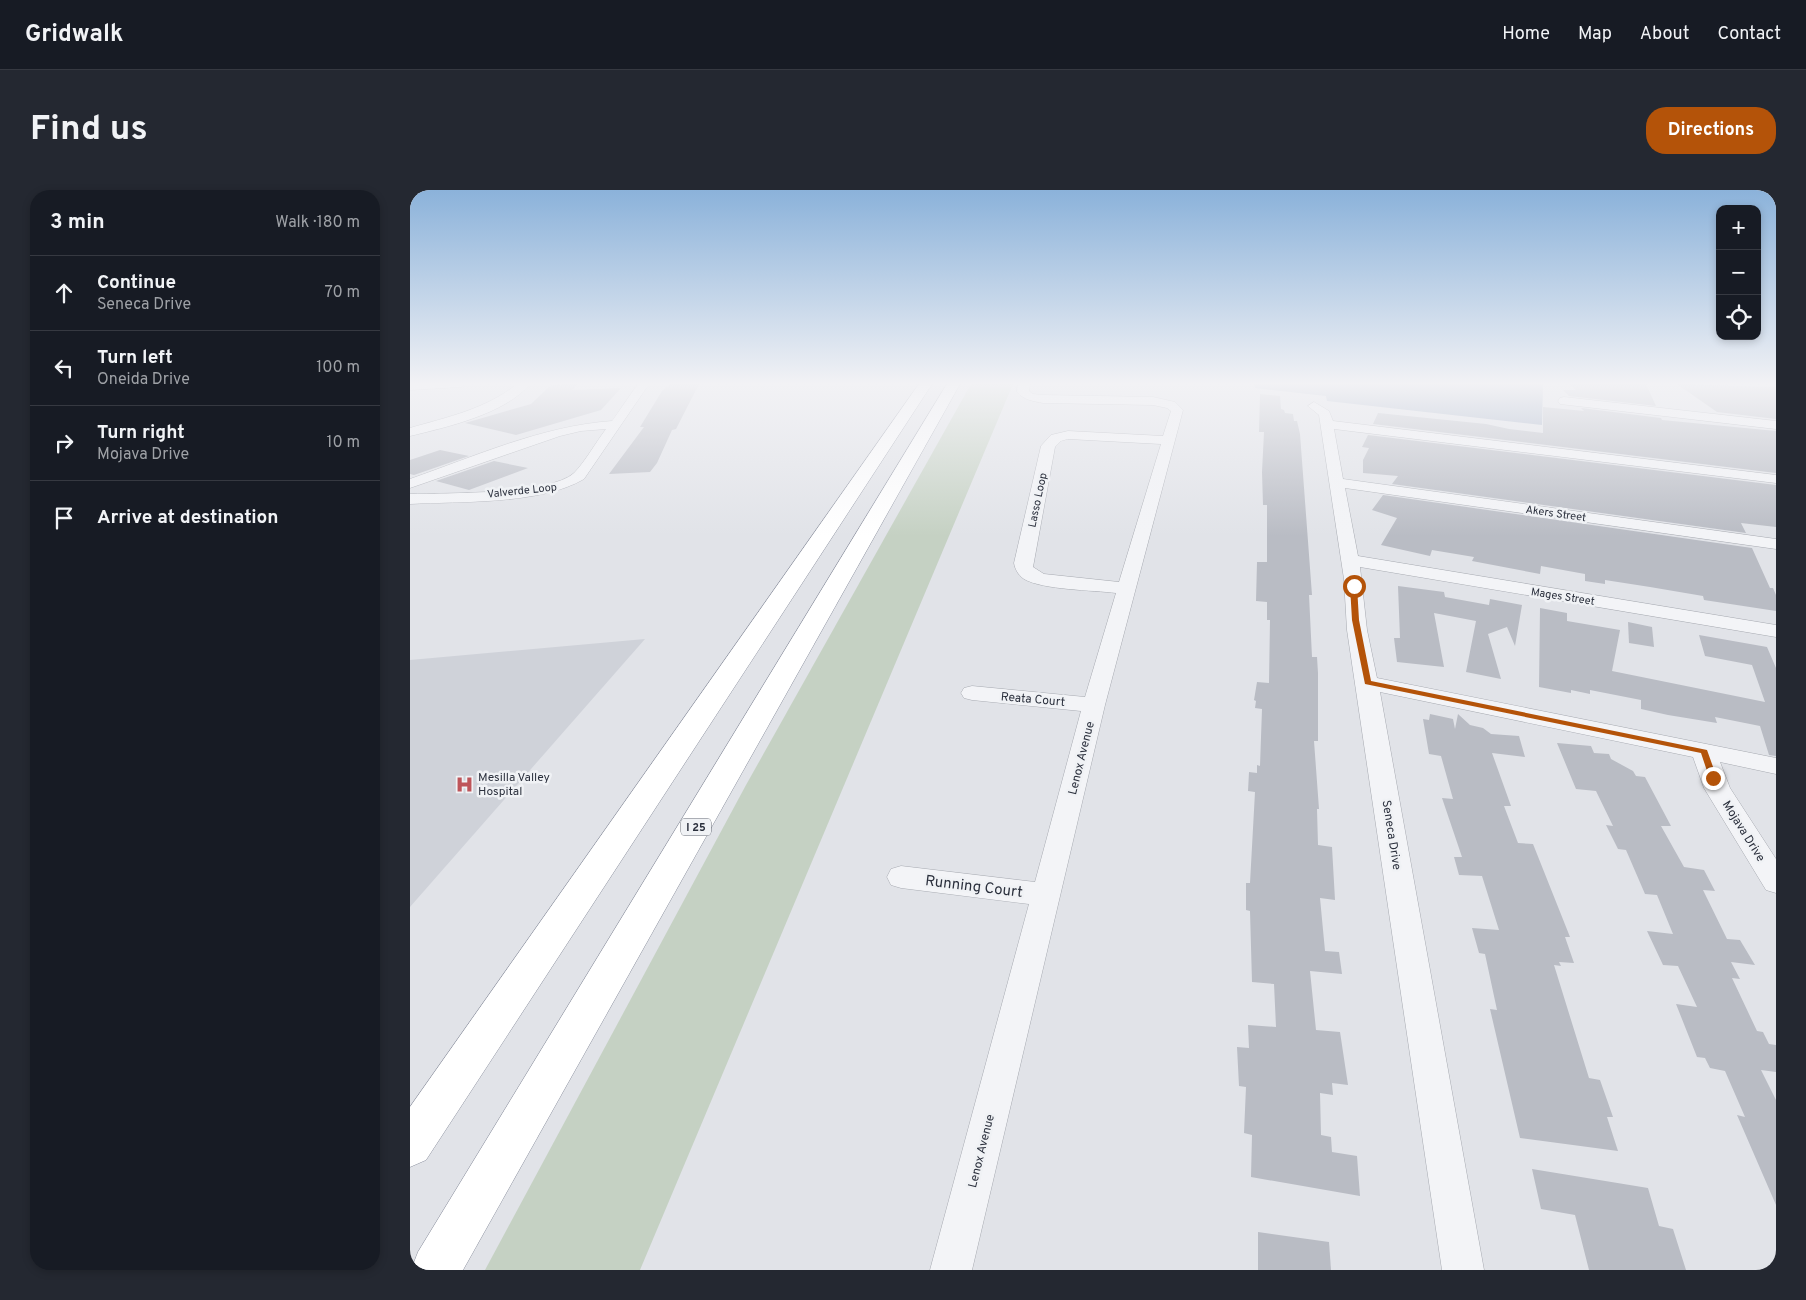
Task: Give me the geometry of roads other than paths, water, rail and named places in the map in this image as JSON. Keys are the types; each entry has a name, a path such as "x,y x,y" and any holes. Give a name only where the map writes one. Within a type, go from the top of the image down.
{"highway":[{"path":"410,1145 890,434"},
{"name":"I 25","path":"436,1270 925,434"}],"street":[{"path":"410,484 552,434"},
{"name":"Valverde Loop","path":"410,499 531,491 561,486 579,476 609,434"},
{"name":"Lenox Avenue","path":"951,1270 1094,704 1128,589 1170,434"},
{"name":"Seneca Drive","path":"1325,434 1336,482 1350,560 1356,620 1463,1270"},
{"name":"Seneca Drive","path":"1458,434 1776,479"},
{"name":"Lasso Loop","path":"1128,589 1042,579 1030,575 1024,569 1023,563 1048,446 1056,438 1068,435 1168,440"},
{"name":"Akers Street","path":"1336,482 1776,544"},
{"name":"Mages Street","path":"1350,560 1776,631"},
{"path":"1367,683 1776,766"},
{"name":"Reata Court","path":"972,694 1094,704"},
{"name":"Mojava Drive","path":"1704,752 1717,788 1776,882"},
{"name":"Running Court","path":"901,877 1047,894"}],"place":[{"name":"Mesilla Valley Hospital","path":"464,784"}]}
